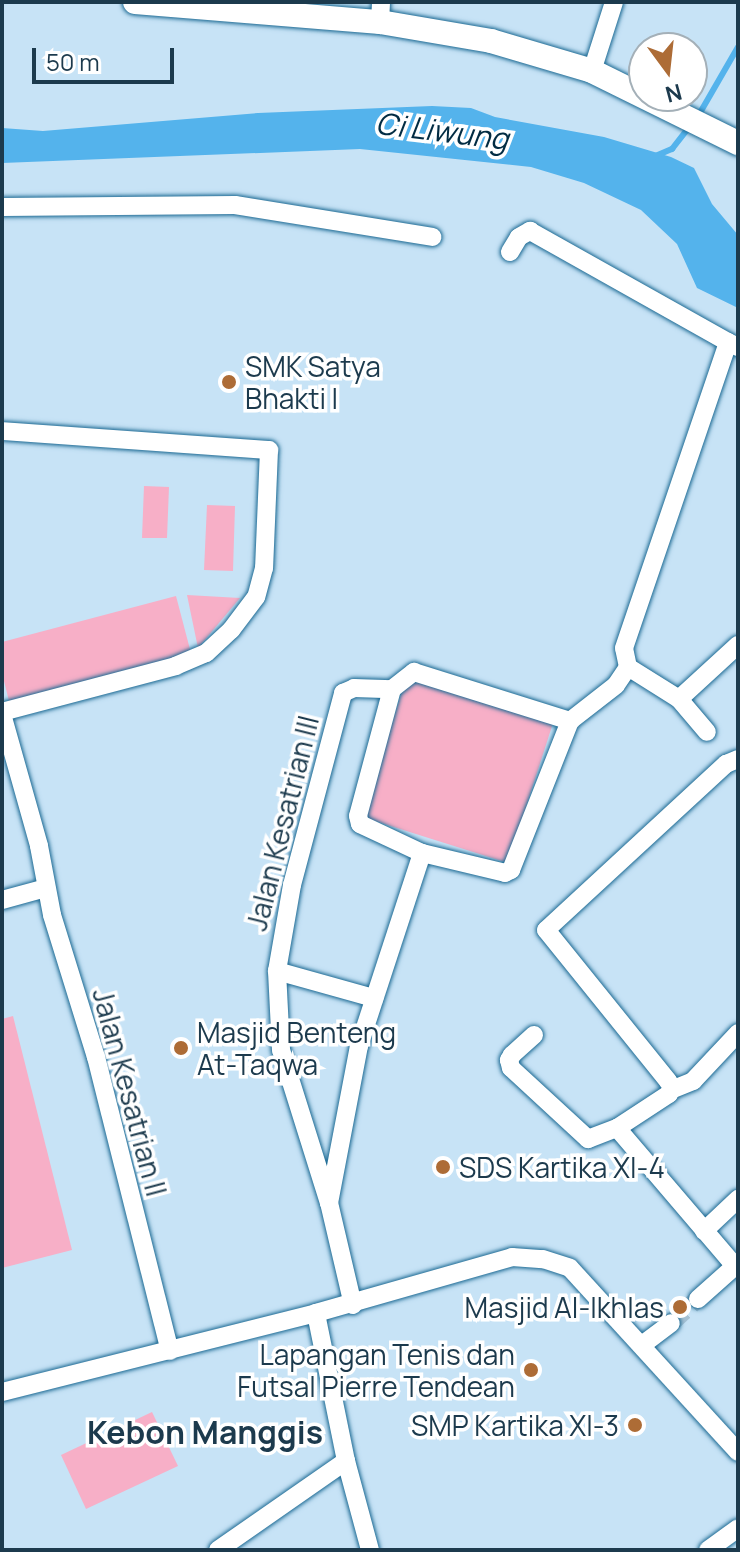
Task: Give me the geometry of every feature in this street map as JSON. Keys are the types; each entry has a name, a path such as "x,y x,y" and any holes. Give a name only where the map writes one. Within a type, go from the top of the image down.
{"street":[{"path":"135,2 380,12 592,71 738,143"},
{"path":"592,71 614,2"},
{"path":"2,207 235,205 432,237"},
{"path":"392,689 390,709 358,816 360,824 422,853 505,873 511,870 570,721 616,685 628,667 624,648 630,628 733,344 530,231 519,237 510,252"},
{"path":"2,431 269,450 264,568 256,597 231,630 206,653 176,666 2,713"},
{"path":"679,699 738,645"},
{"path":"628,667 679,699 707,732"},
{"name":"Jalan Kesatrian III","path":"353,1305 329,1203 281,1050 277,971 292,885 343,693 354,688 392,689 408,673 418,672 570,721"},
{"name":"Jalan Kesatrian II","path":"2,713 39,846 46,888 96,1057 170,1351"},
{"path":"671,1090 668,1081 546,930 726,764 738,759"},
{"path":"329,1203 359,1046 422,853"},
{"path":"2,900 46,888"},
{"path":"277,971 374,998"},
{"path":"534,1035 512,1055 509,1060 511,1068 588,1139 617,1128 655,1105 671,1090 693,1081 738,1033"},
{"path":"617,1128 737,1267 698,1299"},
{"path":"704,1231 738,1199"},
{"path":"2,1392 353,1305 512,1257 543,1259 570,1268 738,1452"},
{"path":"316,1313 346,1461 370,1550"},
{"path":"642,1345 671,1323"},
{"path":"218,1550 346,1461"},
{"path":"708,1550 738,1528"}],"shaded area":[{"path":"144,486 169,487 167,538 142,538"},
{"path":"207,505 235,506 233,571 204,570"},
{"path":"187,595 240,598 198,648"},
{"path":"176,596 192,657 10,705 2,673 2,642"},
{"path":"407,676 553,723 508,863 362,817"},
{"path":"13,1016 72,1250 2,1268 2,1019"},
{"path":"152,1412 178,1466 86,1509 61,1455"}],"water":[{"name":"Ci Liwung","path":"432,106 471,108 495,117 604,137 671,157 694,168 712,204 738,235 738,308 697,288 677,244 641,210 584,183 531,167 360,149 2,163 2,128 43,131 258,113"}],"waterway":[{"path":"697,118 738,47"},
{"path":"653,157 672,149 690,126"}],"tunnel":[{"path":"671,1323 698,1299"}],"place":[{"name":"SMK Satya Bhakti I","path":"229,382"},
{"name":"Masjid Benteng At-Taqwa","path":"181,1048"},
{"name":"SDS Kartika XI-4","path":"443,1167"},
{"name":"Masjid Al-Ikhlas","path":"680,1307"},
{"name":"Lapangan Tenis dan Futsal Pierre Tendean","path":"531,1370"},
{"name":"SMP Kartika XI-3","path":"635,1425"}],"district":[{"name":"Kebon Manggis","path":"205,1432"}]}
